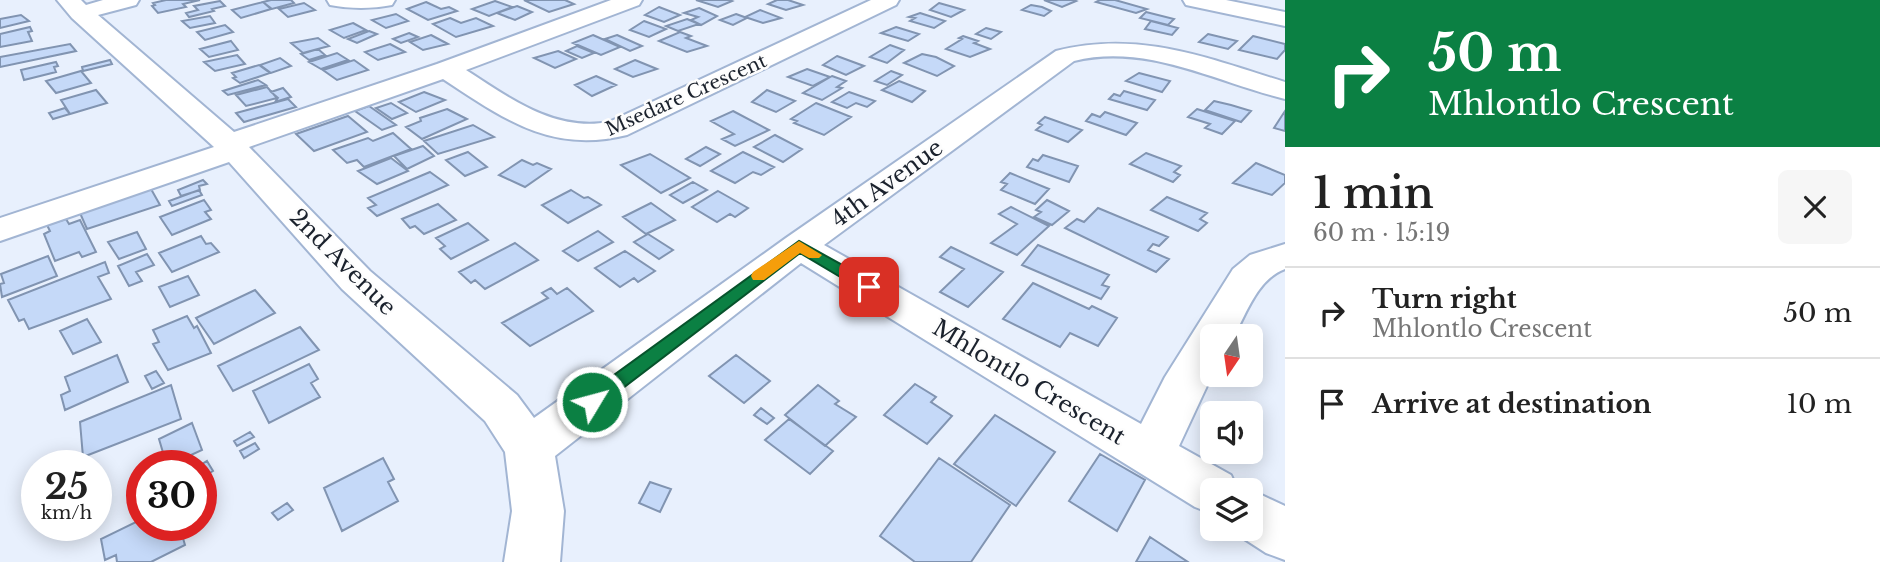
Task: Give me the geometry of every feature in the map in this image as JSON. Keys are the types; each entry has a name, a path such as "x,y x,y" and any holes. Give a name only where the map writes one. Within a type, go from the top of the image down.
{"street":[{"path":"74,6 128,0"},
{"path":"338,0 384,0"},
{"path":"0,230 631,0"},
{"name":"Msedare Crescent","path":"446,69 537,125 560,132 601,134 617,130 888,0"},
{"path":"1194,0 1285,19"},
{"name":"2nd Avenue","path":"74,6 232,147 356,280 501,408 529,448 538,511 532,562"},
{"name":"4th Avenue","path":"529,448 799,246 1052,65 1080,51 1112,48 1142,51 1285,90"},
{"name":"Mhlontlo Crescent","path":"799,246 1200,483"},
{"name":"Mhlontlo Crescent","path":"1151,454 1181,389 1247,278 1262,264 1285,256"},
{"path":"1263,521 1285,535"}],"building":[{"path":"166,0 200,0 183,4 186,7 158,13 152,6 155,5 153,3"},
{"path":"291,0 294,3 272,9 263,2"},
{"path":"524,0 565,0 574,4 549,12"},
{"path":"696,0 729,0 732,1 718,7"},
{"path":"777,0 803,5 786,10 768,4"},
{"path":"1044,0 1073,0 1076,1 1062,7"},
{"path":"1115,0 1147,9 1136,13 1096,2"},
{"path":"220,1 225,6 212,9 214,11 189,17 186,13 198,10 194,6"},
{"path":"495,1 512,7 489,16 472,9"},
{"path":"263,2 271,9 241,18 232,10"},
{"path":"426,2 441,9 449,7 457,11 428,20 407,9"},
{"path":"304,3 315,10 288,17 279,9"},
{"path":"939,3 964,10 951,17 930,10"},
{"path":"1031,5 1051,11 1044,16 1022,10"},
{"path":"517,6 532,12 515,20 497,13"},
{"path":"659,7 680,15 664,22 645,15"},
{"path":"699,8 717,16 701,25 691,20 698,17 684,13"},
{"path":"760,10 781,18 763,23 745,17"},
{"path":"1146,12 1174,19 1168,25 1140,18"},
{"path":"920,13 945,21 934,28 910,21 915,18 909,17"},
{"path":"396,14 408,21 386,28 372,20"},
{"path":"736,14 747,18 733,25 720,20"},
{"path":"21,15 29,21 0,28 0,19"},
{"path":"210,16 215,23 190,28 182,21"},
{"path":"450,18 461,23 476,18 493,26 456,37 433,24"},
{"path":"687,19 699,24 678,31 666,26"},
{"path":"644,21 666,29 649,37 630,30"},
{"path":"1151,21 1178,28 1172,35 1145,29"},
{"path":"353,23 366,30 344,38 330,30"},
{"path":"225,25 233,32 205,40 197,32"},
{"path":"30,27 32,31 28,32 32,41 0,47 0,34"},
{"path":"896,27 919,34 908,41 881,33"},
{"path":"986,28 1001,32 991,39 976,34"},
{"path":"369,31 377,34 357,43 348,39"},
{"path":"680,32 691,36 686,38 707,46 687,52 659,41"},
{"path":"409,33 418,37 401,43 393,39"},
{"path":"1208,34 1237,41 1228,49 1199,42"},
{"path":"431,35 448,44 423,50 410,42"},
{"path":"593,35 620,47 601,55 573,43"},
{"path":"617,35 642,46 630,51 605,39"},
{"path":"963,36 990,49 970,57 946,49"},
{"path":"1253,36 1285,44 1285,50 1277,59 1239,50"},
{"path":"318,38 329,46 303,53 291,43"},
{"path":"231,41 238,50 209,57 200,49"},
{"path":"70,44 76,51 0,67 0,57"},
{"path":"390,44 405,52 378,60 365,52"},
{"path":"890,45 904,50 887,63 870,57"},
{"path":"577,46 594,53 582,58 566,51"},
{"path":"318,49 325,55 309,60 301,54"},
{"path":"558,51 576,59 555,68 534,58"},
{"path":"337,53 348,60 321,69 309,62"},
{"path":"922,54 936,57 954,66 937,76 904,63"},
{"path":"237,55 245,64 215,71 204,62"},
{"path":"837,56 864,66 846,75 823,65"},
{"path":"280,58 291,66 271,73 260,65"},
{"path":"110,60 112,64 83,71 82,67"},
{"path":"354,60 368,70 337,80 323,70"},
{"path":"635,60 657,69 633,77 615,69"},
{"path":"56,62 56,72 24,80 21,70"},
{"path":"259,65 270,73 240,83 233,78 236,77 232,73"},
{"path":"807,69 830,77 813,86 788,77"},
{"path":"81,71 91,83 56,93 46,81"},
{"path":"891,71 902,75 887,85 875,81"},
{"path":"1139,73 1170,81 1162,92 1126,81"},
{"path":"596,76 616,85 592,96 575,85"},
{"path":"832,76 846,81 837,87 842,88 822,100 803,93"},
{"path":"258,80 266,85 228,95 223,91"},
{"path":"899,81 925,91 912,102 882,90"},
{"path":"267,87 277,98 246,106 236,95"},
{"path":"283,88 291,97 275,102 278,98 271,92"},
{"path":"96,90 107,103 70,114 61,100"},
{"path":"767,90 795,101 776,112 752,102"},
{"path":"1124,91 1155,100 1147,110 1109,99 1114,94 1120,96"},
{"path":"424,92 445,100 416,112 399,102"},
{"path":"849,92 875,101 867,107 856,103 847,108 832,102"},
{"path":"288,99 296,107 244,122 236,113"},
{"path":"1214,101 1251,111 1241,122 1205,110"},
{"path":"391,103 407,113 392,119 376,108"},
{"path":"816,103 851,117 824,135 794,123 797,121 791,119"},
{"path":"369,106 396,125 382,130 355,111"},
{"path":"65,108 70,114 53,119 49,113"},
{"path":"447,109 467,119 422,139 406,127 421,121 420,118"},
{"path":"1197,109 1235,121 1222,134 1205,128 1210,124 1188,117"},
{"path":"733,111 769,130 735,146 722,139 734,134 711,121"},
{"path":"1285,111 1285,131 1274,128"},
{"path":"1105,112 1137,123 1126,135 1086,121 1092,114 1100,117"},
{"path":"348,116 367,132 314,151 296,134"},
{"path":"1045,117 1082,130 1068,142 1036,130 1042,125 1038,123"},
{"path":"473,125 494,137 438,154 424,141"},
{"path":"393,133 411,149 364,167 357,160 347,163 333,150 368,138 373,141"},
{"path":"775,135 802,149 783,162 754,147"},
{"path":"423,146 434,156 407,169 394,156"},
{"path":"706,147 720,154 700,166 686,159"},
{"path":"468,152 487,167 465,176 446,160"},
{"path":"743,152 774,167 761,175 753,172 735,183 711,171"},
{"path":"1146,153 1181,166 1174,172 1180,175 1173,182 1130,164"},
{"path":"650,154 690,178 661,193 621,165"},
{"path":"1043,155 1078,166 1069,182 1027,167 1033,159 1038,161"},
{"path":"391,158 408,171 377,184 358,171"},
{"path":"522,160 551,169 525,187 499,175"},
{"path":"1256,163 1285,175 1285,183 1272,195 1233,183"},
{"path":"430,172 448,185 377,216 368,208 376,205 368,198"},
{"path":"1010,173 1049,189 1035,204 1001,190 1007,184 1001,182"},
{"path":"203,180 207,184 199,186 200,190 181,196 178,190"},
{"path":"693,182 707,190 683,203 670,195"},
{"path":"151,189 160,205 87,229 80,213"},
{"path":"199,190 202,195 172,206 169,201"},
{"path":"571,190 601,205 568,223 542,205"},
{"path":"718,191 748,208 735,217 730,214 717,222 692,207"},
{"path":"1167,197 1207,213 1200,219 1207,223 1198,231 1151,210"},
{"path":"204,200 211,210 205,212 211,219 172,235 160,217"},
{"path":"1047,200 1069,211 1052,225 1034,217 1041,212 1036,210"},
{"path":"651,203 675,220 646,234 623,217"},
{"path":"438,204 456,220 424,234 415,226 410,228 402,219"},
{"path":"1011,207 1049,226 1017,255 991,243 1017,224 999,214"},
{"path":"1098,208 1168,237 1159,246 1153,244 1148,250 1169,259 1156,272 1065,228 1077,219 1084,222"},
{"path":"66,219 69,224 80,220 96,252 82,257 79,252 55,261 44,234 50,231 47,225"},
{"path":"468,223 488,240 451,259 440,249 445,246 436,238"},
{"path":"598,231 613,242 578,261 563,251"},
{"path":"137,232 146,249 119,259 108,242"},
{"path":"648,234 673,250 659,259 634,242"},
{"path":"201,236 206,244 211,243 219,252 172,272 159,253"},
{"path":"515,243 538,260 485,289 475,280 471,283 459,272"},
{"path":"1038,245 1109,275 1102,285 1109,287 1101,299 1022,265"},
{"path":"951,247 1003,272 968,307 940,292 964,269 940,257"},
{"path":"625,251 655,271 638,282 634,278 620,287 595,268"},
{"path":"147,254 154,265 136,272 142,281 129,286 118,266"},
{"path":"48,256 57,276 2,297 0,284 4,283 1,274"},
{"path":"105,262 109,273 98,277 111,299 29,329 24,319 19,321 8,300"},
{"path":"188,276 199,295 170,307 159,287"},
{"path":"1033,283 1089,309 1092,306 1117,318 1098,346 1070,333 1060,347 1003,319"},
{"path":"551,288 557,294 567,288 593,311 530,346 502,323 548,298 542,293"},
{"path":"255,290 275,313 214,344 196,318"},
{"path":"187,316 194,328 197,326 211,353 168,370 153,344 159,342 153,330"},
{"path":"87,319 101,342 73,354 60,331"},
{"path":"300,327 319,350 233,391 218,366"},
{"path":"117,355 128,382 65,410 61,395 70,391 65,377"},
{"path":"736,355 770,381 744,403 709,376"},
{"path":"309,364 318,379 311,383 320,397 269,423 253,391"},
{"path":"156,371 164,383 152,389 145,376"},
{"path":"915,384 936,397 931,402 952,416 927,444 884,415"},
{"path":"171,385 181,419 101,450 82,450 80,422"},
{"path":"818,385 839,401 835,404 856,417 825,446 785,415"},
{"path":"761,408 774,418 767,424 754,415"},
{"path":"995,415 1055,452 1016,506 954,464"},
{"path":"789,419 833,451 810,474 765,440"},
{"path":"192,423 202,450 162,450 159,439"},
{"path":"250,432 254,437 237,446 234,441"},
{"path":"255,443 259,449 244,458 240,451"},
{"path":"1100,454 1145,480 1117,531 1069,501"},
{"path":"383,458 394,479 388,482 398,501 342,531 324,488"},
{"path":"939,458 1010,505 971,562 915,562 880,536"},
{"path":"650,482 671,489 660,512 639,503"},
{"path":"287,503 293,510 278,520 272,513"},
{"path":"126,527 126,541 184,541 185,545 151,562 117,562 116,555 105,560 101,541 112,541 112,534"},
{"path":"1150,537 1188,562 1136,562"}],"slow traffic":[{"path":"758,276 799,246 814,255"}],"route":[{"path":"592,402 799,246 869,287"}]}
